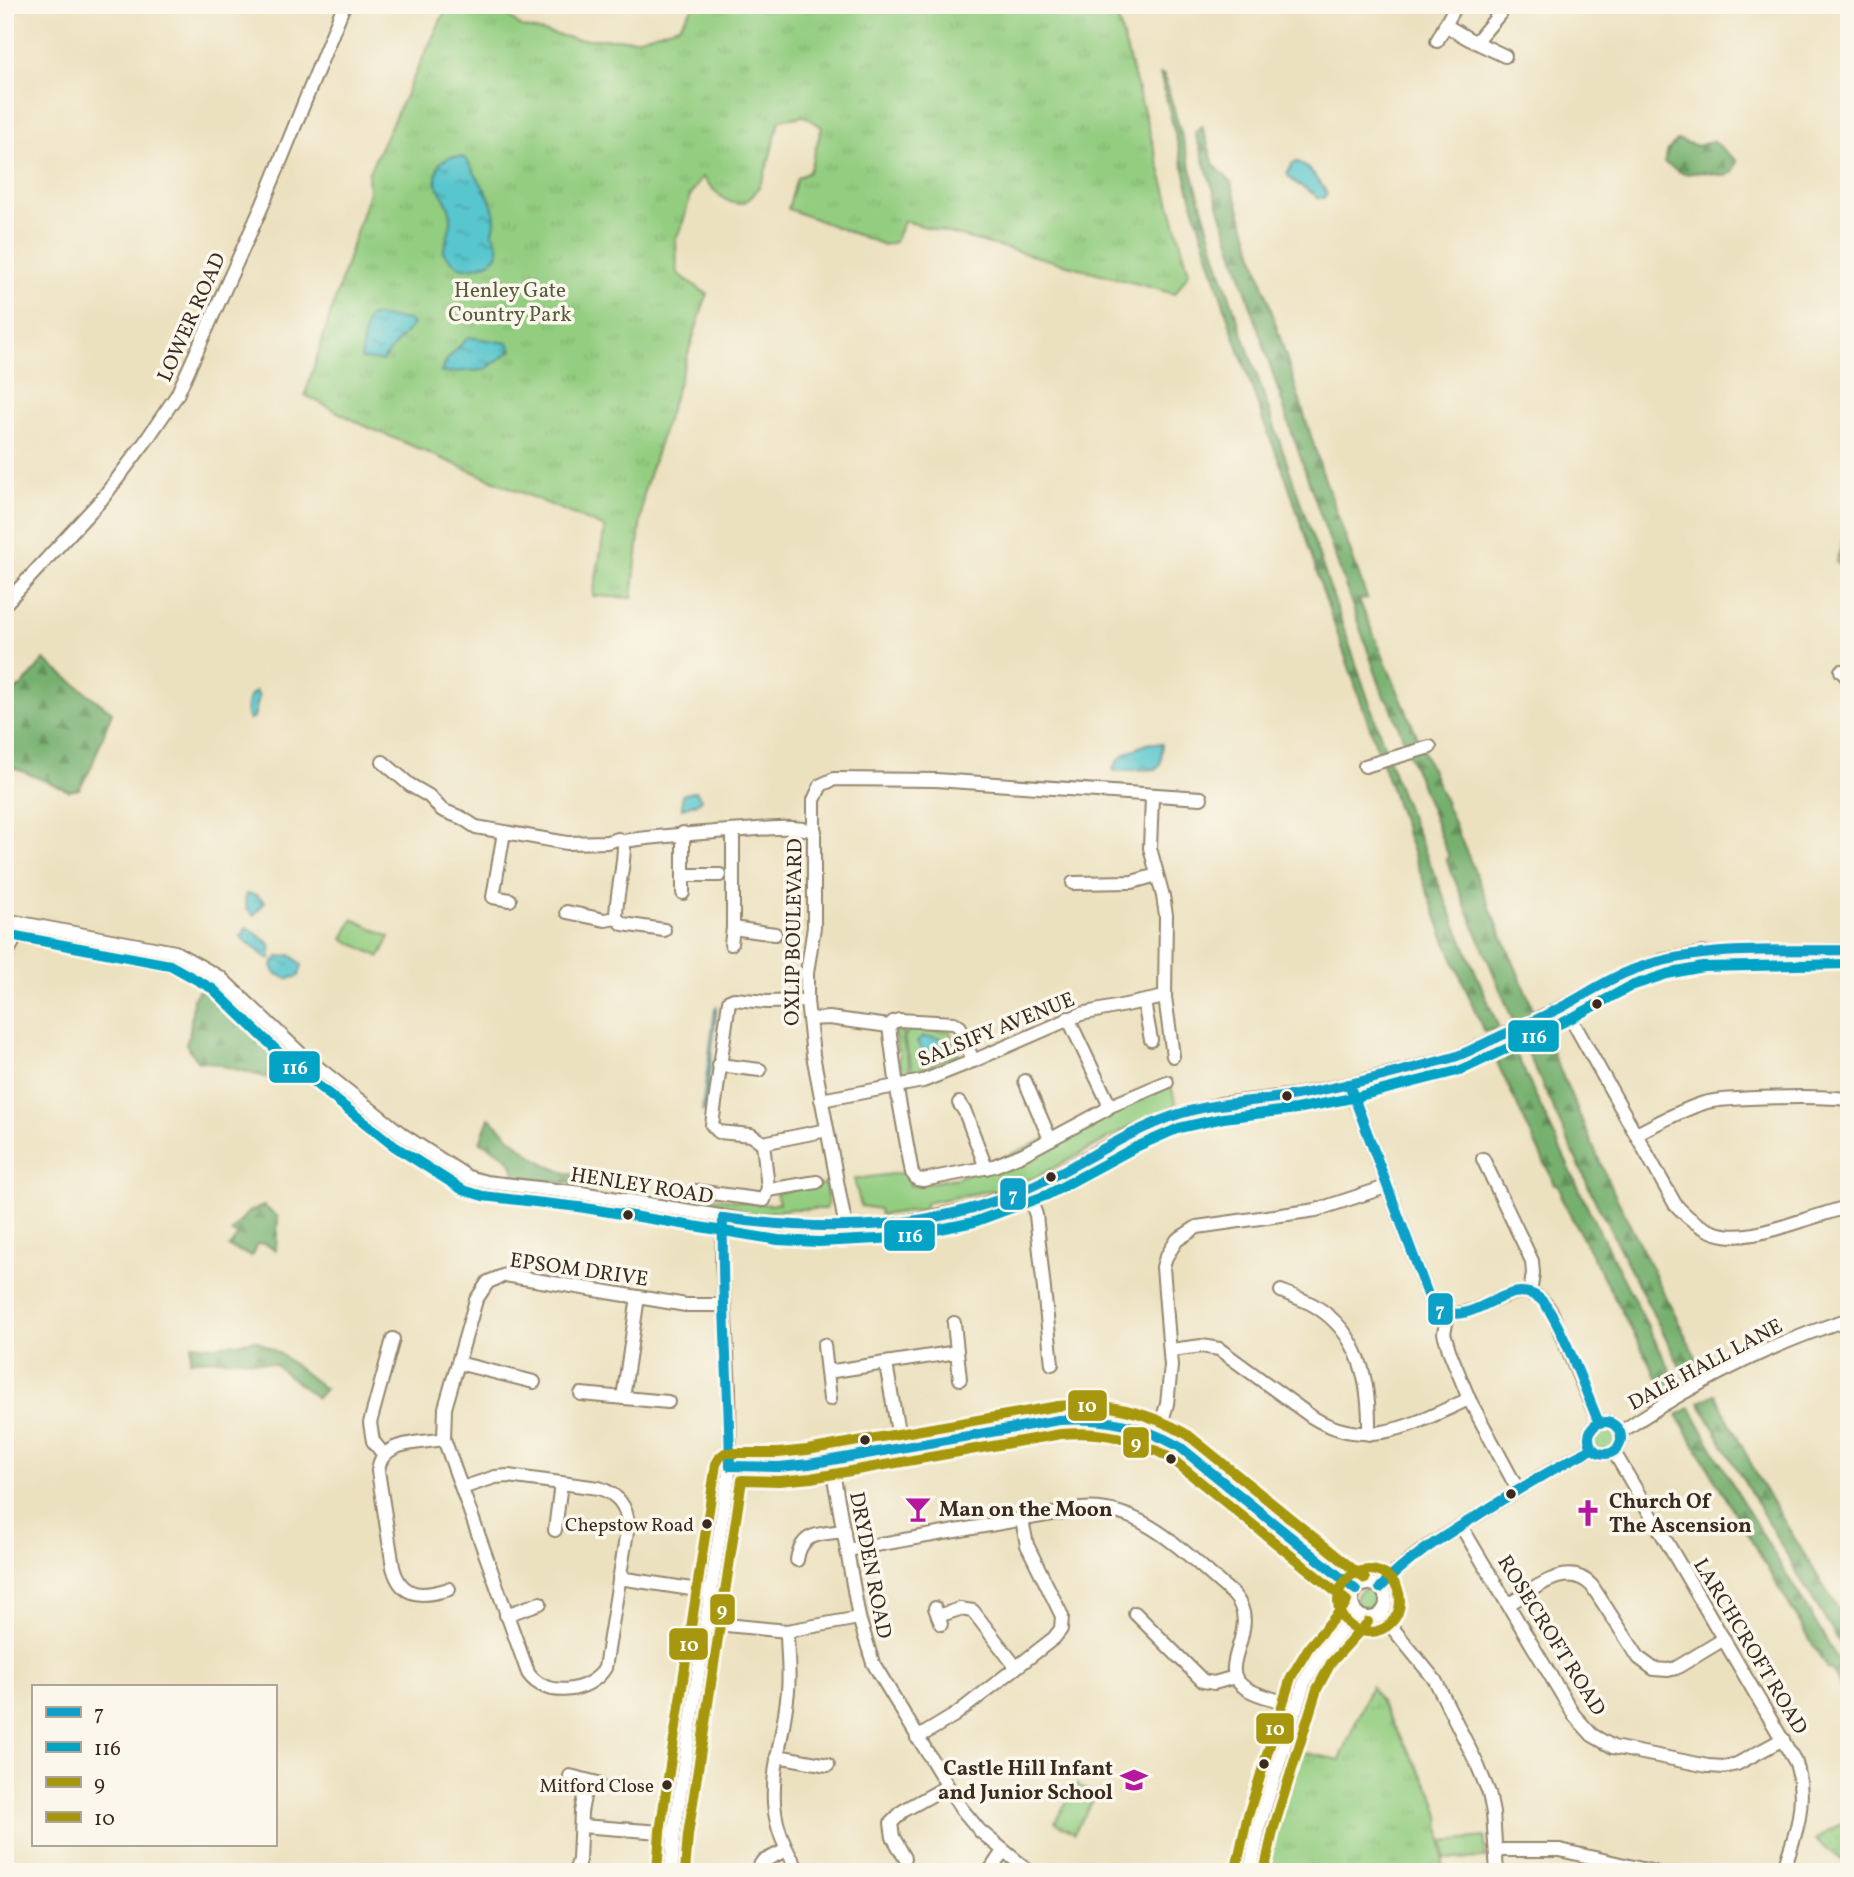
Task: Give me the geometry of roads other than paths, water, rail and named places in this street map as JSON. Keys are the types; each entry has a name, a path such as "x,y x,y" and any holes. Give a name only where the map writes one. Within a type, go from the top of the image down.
{"street":[{"name":"LOWER ROAD","path":"5,604 102,499 145,443 177,395 263,204 344,5"},
{"path":"1437,41 1456,5"},
{"path":"1476,42 1507,5"},
{"path":"1445,25 1505,56"},
{"path":"1366,766 1430,747"},
{"path":"383,762 410,785 429,796 442,810 462,818 476,828 566,843 767,828 815,831"},
{"name":"OXLIP BOULEVARD","path":"846,1227 821,1100 807,1001 807,973 814,927 814,800 817,790 824,782 841,778 926,780 1152,797"},
{"path":"1173,1056 1165,997 1166,915 1150,848 1152,797 1201,799"},
{"path":"731,944 733,831"},
{"path":"504,832 493,897 510,900"},
{"path":"683,892 684,833"},
{"path":"616,918 619,882 625,859 621,840"},
{"path":"683,875 720,875"},
{"path":"1073,883 1132,882 1157,875"},
{"path":"567,912 605,920 616,918"},
{"path":"616,918 623,924 664,930"},
{"name":"HENLEY ROAD","path":"5,920 175,953 221,978 301,1054 403,1135 464,1176 486,1182 581,1193 780,1226 846,1227 907,1222 984,1205 1059,1174 1151,1124 1220,1104 1294,1095 1429,1065 1483,1045 1625,973 1671,957 1702,953 1849,950"},
{"path":"5,956 23,925"},
{"path":"733,928 775,934"},
{"name":"SALSIFY AVENUE","path":"821,1100 933,1078 1068,1018 1115,1005 1165,997"},
{"path":"807,1001 730,1000 719,1065 713,1128 723,1133 751,1135 763,1143 827,1130"},
{"path":"1144,1002 1151,1040"},
{"path":"1564,1006 1675,1204 1696,1224 1722,1235 1749,1236 1849,1206"},
{"path":"809,1019 825,1018 889,1026"},
{"path":"1068,1018 1108,1107"},
{"path":"889,1026 899,1020 956,1023 974,1061"},
{"path":"889,1026 911,1168 915,1178 923,1180 986,1168 1018,1156 1108,1107 1167,1082"},
{"path":"719,1065 760,1070"},
{"path":"1025,1081 1049,1139"},
{"path":"1349,1084 1427,1295 1436,1308 1448,1314 1468,1312 1512,1293 1530,1294 1546,1304 1599,1423"},
{"path":"1636,1134 1692,1107 1712,1101 1817,1097 1849,1100"},
{"path":"959,1103 986,1168"},
{"path":"696,1191 762,1200 766,1198 768,1190 763,1143"},
{"path":"1483,1159 1532,1261 1530,1294"},
{"path":"768,1190 817,1182"},
{"path":"1158,1434 1167,1404 1171,1350 1163,1267 1171,1248 1183,1234 1197,1227 1316,1210 1386,1187"},
{"path":"1031,1201 1036,1215 1052,1364"},
{"path":"671,1872 674,1833 730,1466 723,1218"},
{"name":"EPSOM DRIVE","path":"619,1578 606,1668 598,1679 587,1686 550,1689 537,1683 528,1673 444,1439 445,1408 479,1294 488,1282 498,1276 512,1275 686,1305 724,1304"},
{"path":"1281,1291 1324,1312 1342,1329 1356,1349 1367,1381 1369,1434"},
{"path":"623,1398 638,1297"},
{"path":"1448,1314 1444,1329 1445,1341 1469,1399 1518,1490"},
{"name":"DALE HALL LANE","path":"1620,1432 1664,1403 1787,1340 1849,1319"},
{"path":"954,1324 960,1378"},
{"path":"384,1455 374,1444 370,1423 388,1344"},
{"path":"824,1345 830,1399"},
{"path":"1171,1350 1202,1346 1219,1349 1321,1423 1349,1433 1369,1434 1404,1428 1469,1399"},
{"path":"827,1372 957,1352"},
{"path":"458,1363 534,1382"},
{"path":"886,1364 901,1449"},
{"path":"581,1394 668,1402"},
{"path":"730,1466 779,1467 831,1461 1077,1418 1118,1421 1158,1434 1195,1458 1356,1590"},
{"path":"1609,1422 1620,1432 1621,1441 1615,1452 1600,1454 1592,1449 1589,1434 1599,1423 1609,1422"},
{"path":"443,1595 411,1592 400,1584 396,1576 377,1471 384,1455 394,1447 444,1439"},
{"path":"1380,1588 1422,1549 1518,1490 1592,1449"},
{"name":"LARCHCROFT ROAD","path":"1615,1452 1796,1763 1802,1795 1798,1828 1782,1872"},
{"name":"DRYDEN ROAD","path":"831,1461 859,1618 873,1663 946,1787 970,1820 1003,1852 1030,1872"},
{"path":"462,1488 501,1476 610,1492 624,1506 628,1525 619,1578 711,1592"},
{"path":"555,1530 561,1483"},
{"path":"847,1550 1095,1508 1127,1514 1151,1527 1232,1593 1240,1603 1245,1623 1234,1660 1235,1677 1241,1685 1251,1691 1296,1705"},
{"path":"917,1738 955,1715 1057,1635 1061,1629 1063,1619 1027,1545 1022,1520"},
{"name":"ROSECROFT ROAD","path":"1461,1526 1574,1715 1592,1735 1607,1745 1699,1765 1724,1767 1748,1759 1783,1739"},
{"path":"797,1560 800,1548 807,1539 844,1531"},
{"path":"1509,1604 1557,1576 1569,1574 1582,1577 1592,1586 1639,1658 1659,1670 1676,1668 1724,1639"},
{"path":"1367,1584 1380,1588 1387,1600 1381,1614 1369,1618 1357,1613 1352,1604 1356,1590 1367,1584"},
{"path":"506,1615 540,1603"},
{"path":"938,1616 960,1609 973,1611 1016,1667"},
{"path":"1135,1613 1203,1681 1214,1683 1235,1677"},
{"path":"1250,1872 1260,1823 1296,1705 1313,1665 1357,1613"},
{"path":"1381,1614 1423,1664 1447,1702 1489,1793 1495,1821 1497,1872"},
{"path":"706,1623 787,1631 859,1618"},
{"path":"787,1631 788,1693 772,1799 775,1820 786,1850 800,1872"},
{"path":"777,1756 828,1766"},
{"path":"570,1776 592,1782 582,1800 579,1860 575,1872"},
{"path":"905,1858 893,1836 891,1822 903,1811 946,1787"},
{"path":"581,1826 674,1833"},
{"path":"756,1872 762,1862 786,1850"},
{"path":"1496,1850 1560,1850 1655,1872"},
{"path":"989,1872 1003,1852"}],"water":[{"path":"450,157 466,159 482,185 495,215 492,233 498,243 498,252 491,261 480,266 460,267 443,252 451,219 450,210 436,180 440,163"},
{"path":"1298,162 1321,184 1327,193 1324,198 1318,198 1287,174 1293,163"},
{"path":"370,316 409,320 413,324 382,361 361,359 366,322"},
{"path":"468,337 508,343 512,350 484,370 441,373 446,361"},
{"path":"256,691 259,697 254,717 249,720 247,704"},
{"path":"1150,743 1162,744 1161,762 1157,769 1113,769 1124,755"},
{"path":"696,791 700,802 682,808 682,795"},
{"path":"247,894 256,895 265,902 254,915 247,909"},
{"path":"247,927 270,944 271,959 242,938"},
{"path":"291,955 302,965 299,976 288,979 275,973 272,965 278,957"},
{"path":"717,1007 705,1111 702,1111 715,1008"},
{"path":"923,1037 940,1038 945,1043 943,1048 935,1052 922,1050 917,1042"}],"place":[{"name":"Man on the Moon","path":"918,1509"},
{"name":"Church Of The Ascension","path":"1588,1513"},
{"name":"Chepstow Road","path":"707,1524"},
{"name":"Castle Hill Infant and Junior School","path":"1134,1780"},
{"name":"Mitford Close","path":"667,1785"}],"park label":[{"name":"Henley Gate Country Park","path":"510,302"}]}
